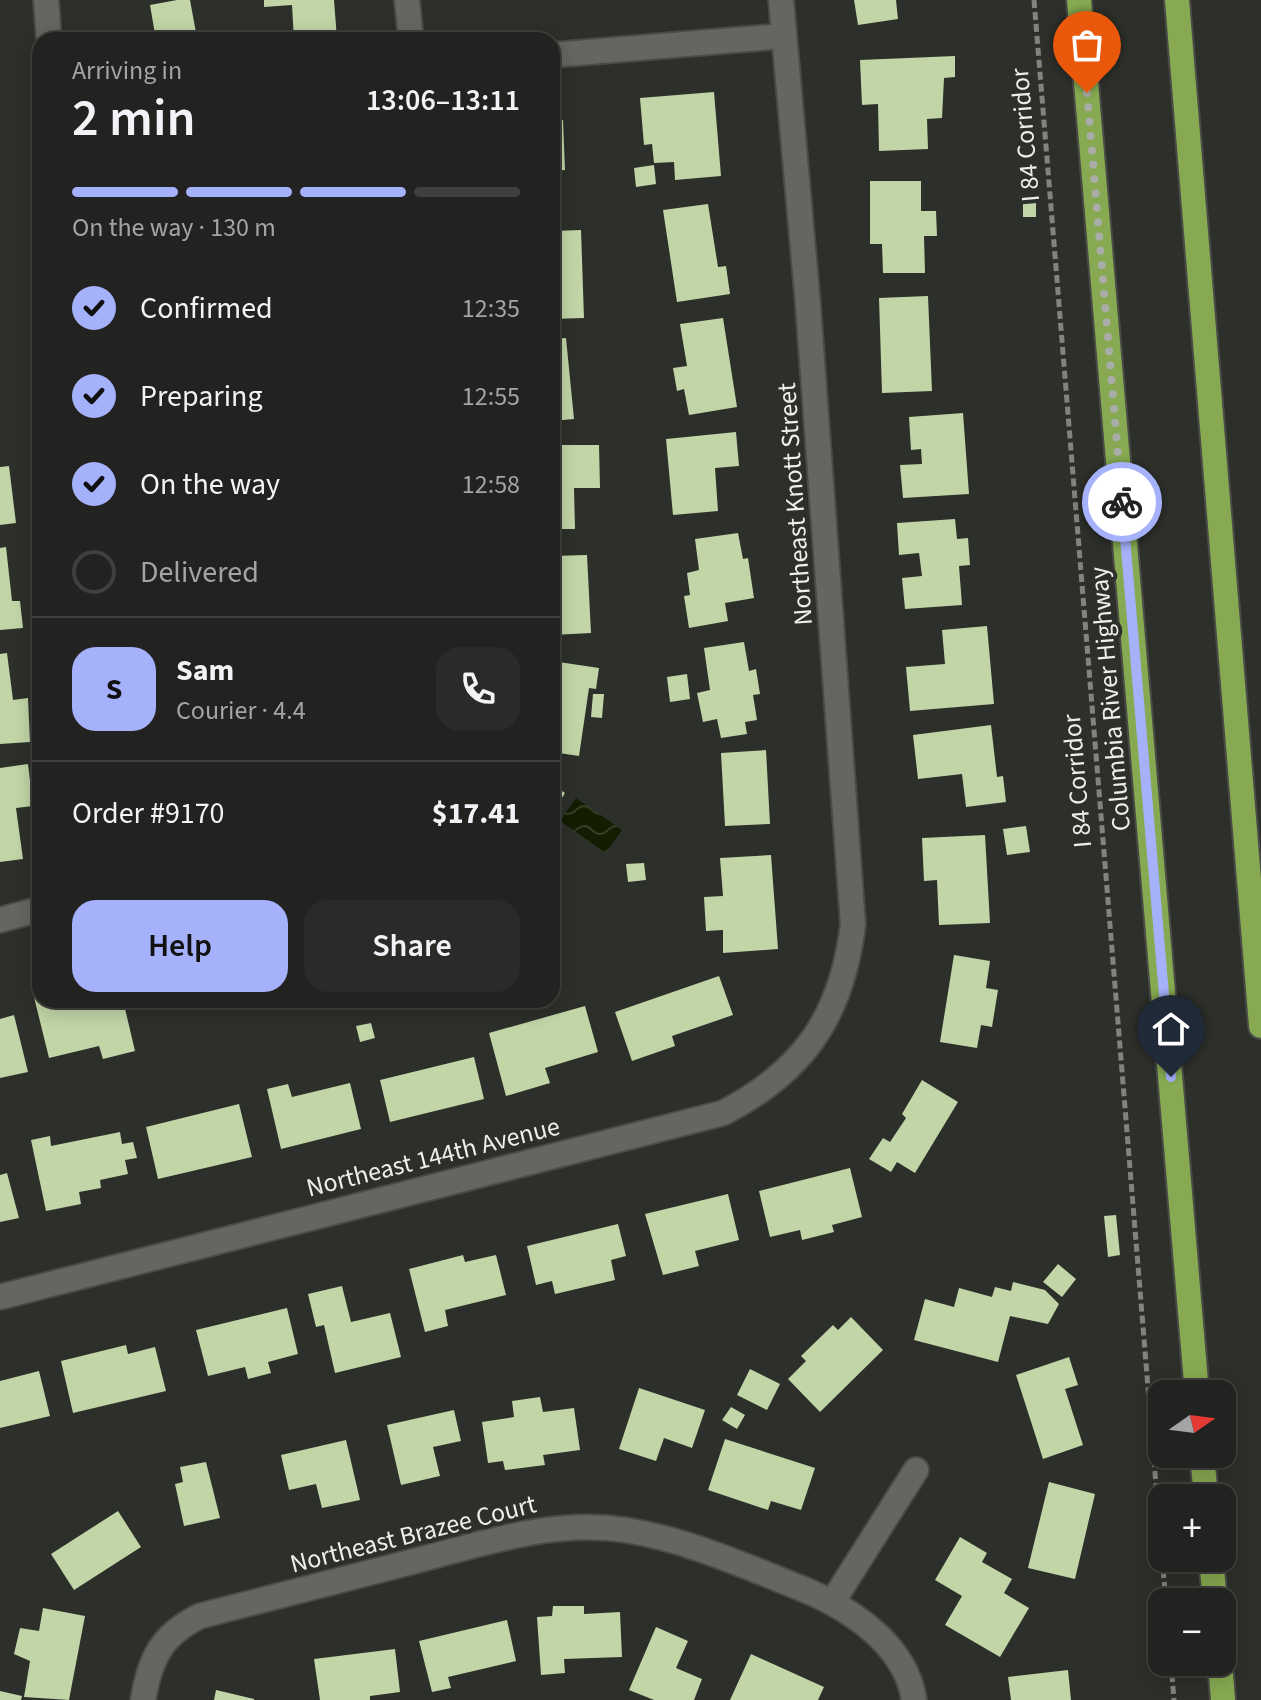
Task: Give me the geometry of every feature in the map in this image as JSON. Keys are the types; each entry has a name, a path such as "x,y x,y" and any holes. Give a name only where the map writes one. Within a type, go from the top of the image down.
{"highway":[{"name":"Columbia River Highway","path":"1079,0 1196,1380"},
{"path":"1177,0 1261,1026"},
{"path":"1221,1676 1223,1700"}],"street":[{"path":"46,0 48,32"},
{"path":"407,0 410,32"},
{"name":"Northeast Knott Street","path":"781,0 852,888 853,924 849,962 836,1001"},
{"path":"560,54 784,36"},
{"path":"0,920 32,911"},
{"name":"Northeast 144th Avenue","path":"0,1297 723,1113 756,1096 785,1073 810,1046 836,1001"},
{"path":"833,1601 916,1470"},
{"name":"Northeast Brazee Court","path":"143,1700 149,1664 160,1646 180,1626 200,1616 553,1528 626,1530 674,1542 833,1601 878,1636 900,1666 914,1700"}],"path":[{"name":"I 84 Corridor","path":"1034,0 1156,1484"},
{"path":"1172,1676 1174,1700"}],"water":[{"path":"576,798 622,830 606,853 560,821"}],"building":[{"path":"190,0 196,32 155,32 150,5"},
{"path":"264,0 334,0 336,32 294,32 292,5 264,7"},
{"path":"854,0 896,0 898,19 858,25"},
{"path":"955,56 955,77 944,78 942,118 927,119 928,149 879,151 878,104 862,105 860,60"},
{"path":"714,92 721,176 675,180 674,162 654,163 652,144 644,145 640,98"},
{"path":"560,120 563,120 565,170 560,170"},
{"path":"654,165 656,184 636,187 634,168"},
{"path":"870,181 921,181 921,211 936,211 937,236 924,236 925,273 883,273 882,244 870,244"},
{"path":"1036,199 1036,217 1023,217 1023,200"},
{"path":"708,204 718,267 726,266 730,294 677,302 663,210"},
{"path":"581,230 584,318 560,319 560,231"},
{"path":"928,296 932,391 882,393 879,298"},
{"path":"723,318 737,407 689,415 684,389 677,391 673,368 687,366 680,324"},
{"path":"560,338 566,338 574,419 560,420"},
{"path":"963,413 969,494 903,498 900,465 922,464 921,449 911,450 909,417"},
{"path":"736,432 739,466 715,468 718,511 673,515 666,439"},
{"path":"560,445 599,445 600,488 574,488 575,529 560,529"},
{"path":"9,466 16,523 0,525 0,467"},
{"path":"955,519 957,539 968,538 970,565 959,566 962,605 905,609 902,578 922,576 919,553 899,555 897,523"},
{"path":"738,533 743,559 748,558 754,598 725,603 728,621 689,628 684,596 690,595 687,573 699,570 695,539"},
{"path":"6,547 12,601 20,601 23,628 0,630 0,548"},
{"path":"587,555 591,633 560,635 560,556"},
{"path":"987,626 994,704 910,711 906,667 945,664 942,630"},
{"path":"744,642 749,671 756,669 760,694 753,695 757,720 745,722 747,734 721,738 717,719 703,722 697,693 710,690 704,648"},
{"path":"7,653 13,700 28,698 30,742 0,744 0,654"},
{"path":"560,662 599,668 596,689 589,688 579,756 560,753"},
{"path":"687,674 690,699 670,702 667,677"},
{"path":"593,694 604,694 602,718 591,717"},
{"path":"991,725 997,777 1003,776 1006,802 966,807 962,774 918,779 913,735"},
{"path":"766,750 770,824 725,826 721,753"},
{"path":"28,764 32,806 16,808 23,859 0,862 0,768"},
{"path":"1026,826 1030,852 1007,855 1003,829"},
{"path":"985,835 990,923 939,925 937,880 924,881 922,838"},
{"path":"771,855 778,949 723,953 723,930 706,931 704,897 723,896 720,858"},
{"path":"644,863 646,880 628,882 626,864"},
{"path":"954,955 990,961 986,988 998,990 992,1027 981,1025 977,1048 940,1042"},
{"path":"719,976 733,1015 672,1036 675,1046 632,1061 615,1012"},
{"path":"585,1006 598,1052 545,1068 550,1083 506,1096 489,1033"},
{"path":"37,1008 125,1008 135,1051 103,1059 99,1046 49,1058"},
{"path":"14,1015 28,1072 0,1078 0,1019"},
{"path":"371,1023 375,1038 360,1042 356,1026"},
{"path":"474,1057 484,1099 390,1122 380,1080"},
{"path":"922,1080 958,1102 915,1173 897,1162 891,1172 869,1159 883,1138 890,1142 906,1118 902,1114"},
{"path":"350,1083 361,1129 281,1149 267,1089 288,1084 292,1097"},
{"path":"239,1104 252,1157 158,1179 146,1127"},
{"path":"120,1132 122,1144 133,1142 137,1158 125,1160 128,1174 100,1180 101,1188 79,1192 81,1204 46,1211 31,1140 50,1136 51,1146"},
{"path":"850,1168 862,1217 832,1225 834,1232 802,1240 800,1230 770,1237 759,1191"},
{"path":"7,1173 19,1218 0,1222 0,1175"},
{"path":"728,1194 739,1240 695,1251 699,1266 663,1275 645,1214"},
{"path":"1116,1215 1120,1255 1108,1257 1104,1216"},
{"path":"618,1224 626,1256 611,1260 615,1280 555,1294 552,1281 536,1285 527,1246"},
{"path":"463,1255 465,1262 496,1255 506,1295 445,1310 448,1326 425,1332 409,1269"},
{"path":"1058,1264 1076,1279 1062,1297 1043,1282"},
{"path":"1013,1282 1045,1290 1059,1304 1048,1324 1010,1316 998,1362 914,1340 925,1299 954,1307 959,1288 992,1297 995,1287 1011,1291"},
{"path":"342,1286 351,1322 390,1313 401,1357 335,1373 324,1325 316,1327 308,1294"},
{"path":"287,1308 298,1354 268,1362 271,1373 248,1379 245,1367 208,1376 196,1330"},
{"path":"851,1317 883,1350 820,1412 788,1379 806,1361 801,1356 833,1325 838,1330"},
{"path":"126,1345 128,1354 155,1347 166,1391 73,1413 61,1361"},
{"path":"1069,1357 1078,1385 1065,1389 1083,1445 1043,1459 1016,1375"},
{"path":"750,1369 780,1384 767,1410 737,1395"},
{"path":"39,1371 50,1416 0,1428 0,1381"},
{"path":"639,1388 705,1410 692,1448 664,1438 656,1461 619,1449"},
{"path":"540,1397 543,1412 574,1408 580,1450 543,1455 545,1465 505,1470 503,1461 488,1463 482,1422 514,1417 512,1401"},
{"path":"731,1407 745,1415 737,1429 722,1420"},
{"path":"454,1410 461,1441 433,1447 440,1476 401,1485 387,1425"},
{"path":"725,1439 815,1468 801,1510 771,1501 768,1510 708,1490"},
{"path":"346,1440 360,1500 322,1508 316,1484 289,1490 281,1455"},
{"path":"206,1462 220,1518 184,1526 175,1484 183,1482 180,1467"},
{"path":"1049,1482 1095,1494 1075,1579 1028,1568"},
{"path":"118,1511 141,1547 74,1590 51,1554"},
{"path":"960,1537 987,1553 982,1562 1012,1579 1004,1593 1029,1608 1000,1657 945,1625 962,1596 935,1580"},
{"path":"553,1606 584,1606 584,1614 620,1612 622,1657 564,1659 565,1673 541,1675 537,1617 552,1616"},
{"path":"43,1608 85,1616 69,1700 24,1697 30,1661 14,1654 20,1628 39,1631"},
{"path":"507,1620 516,1661 448,1677 451,1688 432,1692 419,1641"},
{"path":"656,1627 688,1641 676,1668 702,1679 694,1700 654,1700 629,1690"},
{"path":"395,1649 400,1692 370,1696 370,1700 320,1700 314,1659"},
{"path":"751,1654 824,1687 818,1700 730,1700"},
{"path":"1068,1670 1071,1700 1011,1700 1008,1677"},
{"path":"216,1690 254,1699 254,1700 214,1700"},
{"path":"0,1691 22,1696 21,1700 0,1700"}],"way so far":[{"path":"1087,93 1122,502"}],"route":[{"path":"1122,502 1171,1077"}]}
